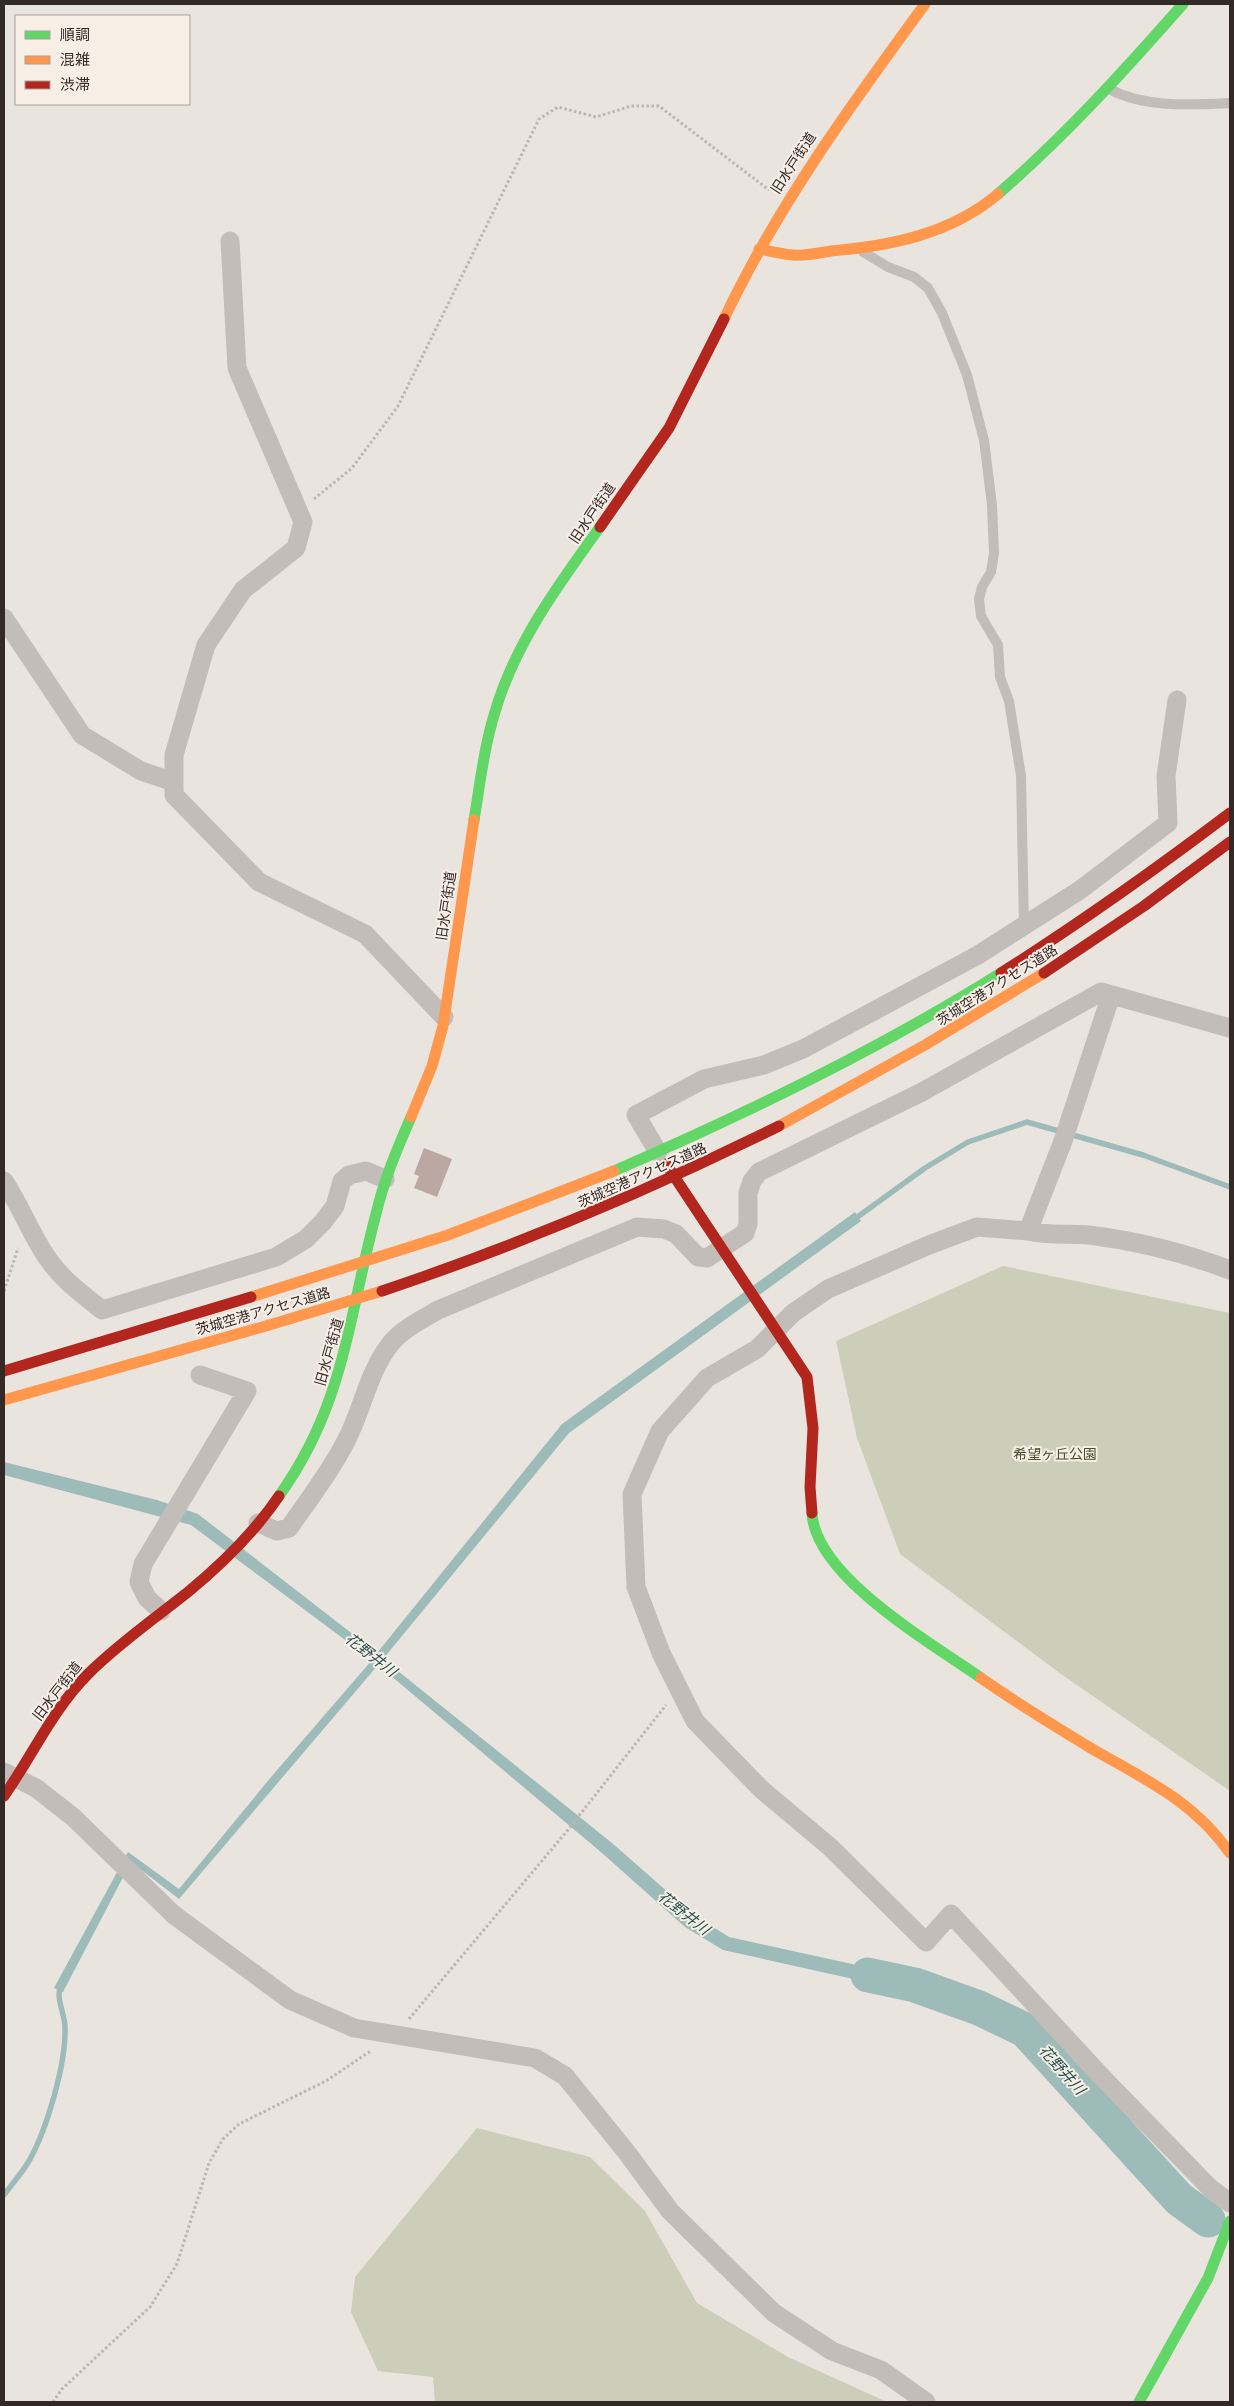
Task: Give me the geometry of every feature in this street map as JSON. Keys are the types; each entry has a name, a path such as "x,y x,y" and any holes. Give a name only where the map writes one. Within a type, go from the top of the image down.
{"street":[{"name":"旧水戸街道","path":"4,1796 10,1774 83,1679 161,1611 188,1592 221,1563 258,1523 286,1485 315,1437 344,1364 359,1298 364,1263 385,1179 430,1069 444,1016 474,816 488,735 499,697 538,618 667,430 693,384 759,249 785,203 824,142 925,4"},
{"path":"759,249 793,255 876,247 925,234 955,222 985,205 1046,152 1108,89 1183,4"},
{"path":"230,241 237,368 303,522 296,548 243,590 206,645 174,755 174,795 259,882 365,934 444,1016"},
{"path":"4,618 82,735 141,770 174,782"},
{"path":"1177,700 1166,776 1168,823 1080,890 978,955 803,1049 764,1065 704,1078 636,1115 721,1250 807,1377 813,1428 810,1487 812,1521 825,1551 846,1577 876,1604 1021,1706 1181,1801 1214,1831 1230,1853"},
{"name":"茨城空港アクセス道路","path":"4,1371 87,1344 364,1263 512,1212 658,1152 793,1088 927,1018 1059,937 1194,842 1230,814"},
{"name":"茨城空港アクセス道路","path":"4,1400 359,1298 488,1254 676,1178 808,1112 943,1036 1074,955 1230,842"},
{"path":"258,1523 277,1531 289,1528 323,1479 348,1438 379,1363 392,1342 431,1314 637,1227 664,1229 676,1234 698,1257 706,1258 745,1233 748,1224 748,1193 752,1181 760,1172 922,1092 1101,992 1230,1028"},
{"path":"1028,1231 1063,1141 1111,995"},
{"path":"4,1181 46,1256 65,1280 102,1310 276,1258 306,1239 323,1222 335,1206 342,1181 350,1175 366,1171 385,1179"},
{"path":"1230,1270 1191,1255 1088,1235 1043,1235 1028,1231 977,1227 929,1245 828,1289 793,1313 757,1349 707,1378 660,1431 632,1494 636,1587 662,1653 695,1722 761,1789 830,1847 926,1942 951,1914 1122,2098 1210,2188 1230,2204"},
{"path":"161,1611 147,1598 139,1582 143,1564 246,1391 200,1375"},
{"path":"10,1774 36,1788 73,1817 174,1915 290,2000 354,2028 535,2058 565,2076 628,2154 670,2212 774,2313 832,2351 882,2370 926,2402"},
{"path":"1139,2402 1208,2278 1230,2221"}],"lane":[{"path":"1108,89 1124,97 1176,105 1230,103"},
{"path":"859,249 870,258 914,277 928,288 942,313 967,375 984,440 992,505 994,553 991,572 982,587 980,599 981,616 998,645 1000,677 1009,701 1021,776 1024,926"}],"path":[{"path":"298,512 352,468 398,406 539,119 558,107 596,117 631,106 659,106 785,203"},
{"path":"4,1291 27,1221"},
{"path":"53,2402 62,2389 150,2307 177,2264 210,2163 222,2139 239,2124 326,2081 394,2036 567,1831 679,1688"}],"green space":[{"name":"希望ヶ丘公園","path":"1003,1266 1230,1313 1230,1791 1061,1674 900,1554 857,1438 836,1341"},
{"path":"477,2128 590,2157 645,2211 697,2303 788,2357 887,2402 435,2402 433,2377 378,2371 351,2312 355,2277"}],"water":[{"path":"855,1212 861,1221 569,1433 383,1659 612,1843 694,1915 729,1937 916,1978 912,1992 723,1950 685,1927 602,1853 378,1665 179,1899 131,1862 63,1992 54,1988 128,1852 179,1889 272,1776 372,1660 191,1525 4,1475 4,1462 157,1500 198,1514 377,1653 562,1424"}],"building":[{"path":"424,1148 452,1159 437,1197 414,1188 419,1176 414,1174"}],"waterway":[{"path":"852,1221 925,1168 968,1142 1027,1122 1143,1155 1230,1187"},
{"name":"花野井川","path":"868,1975 915,1985 979,2008 1025,2030 1179,2199 1208,2220"},
{"path":"4,2195 29,2161 36,2148 54,2096 64,2043 65,2022 59,1994 62,1983"}],"traffic: fast":[{"path":"998,194 1094,102 1183,4"},
{"path":"474,820 491,725 514,662 554,592 600,527"},
{"path":"614,1171 812,1079 907,1028 1001,973"},
{"path":"279,1496 301,1462 318,1428 331,1394 342,1360 379,1201 391,1165 411,1117"},
{"path":"812,1513 818,1537 833,1561 854,1584 907,1628 981,1678"},
{"path":"1139,2402 1208,2278 1230,2221"}],"traffic: slow":[{"path":"724,319 745,277 792,196 843,118 925,4"},
{"path":"759,249 789,255 802,255 875,246 919,236 960,219 980,208 998,194"},
{"path":"411,1117 432,1066 443,1026 474,820"},
{"path":"779,1126 925,1045 1044,973"},
{"path":"251,1297 448,1235 614,1171"},
{"path":"4,1400 382,1291"},
{"path":"981,1678 1051,1724 1168,1794 1201,1819 1230,1853"}],"traffic: jam":[{"path":"600,527 669,428 724,319"},
{"path":"1001,973 1060,935 1230,813"},
{"path":"1044,973 1144,906 1230,842"},
{"path":"382,1291 484,1255 584,1215 731,1150 779,1126"},
{"path":"666,1164 807,1377 813,1428 810,1487 812,1513"},
{"path":"4,1371 251,1297"},
{"path":"4,1796 53,1717 75,1688 124,1642 213,1570 248,1535 279,1496"}]}
